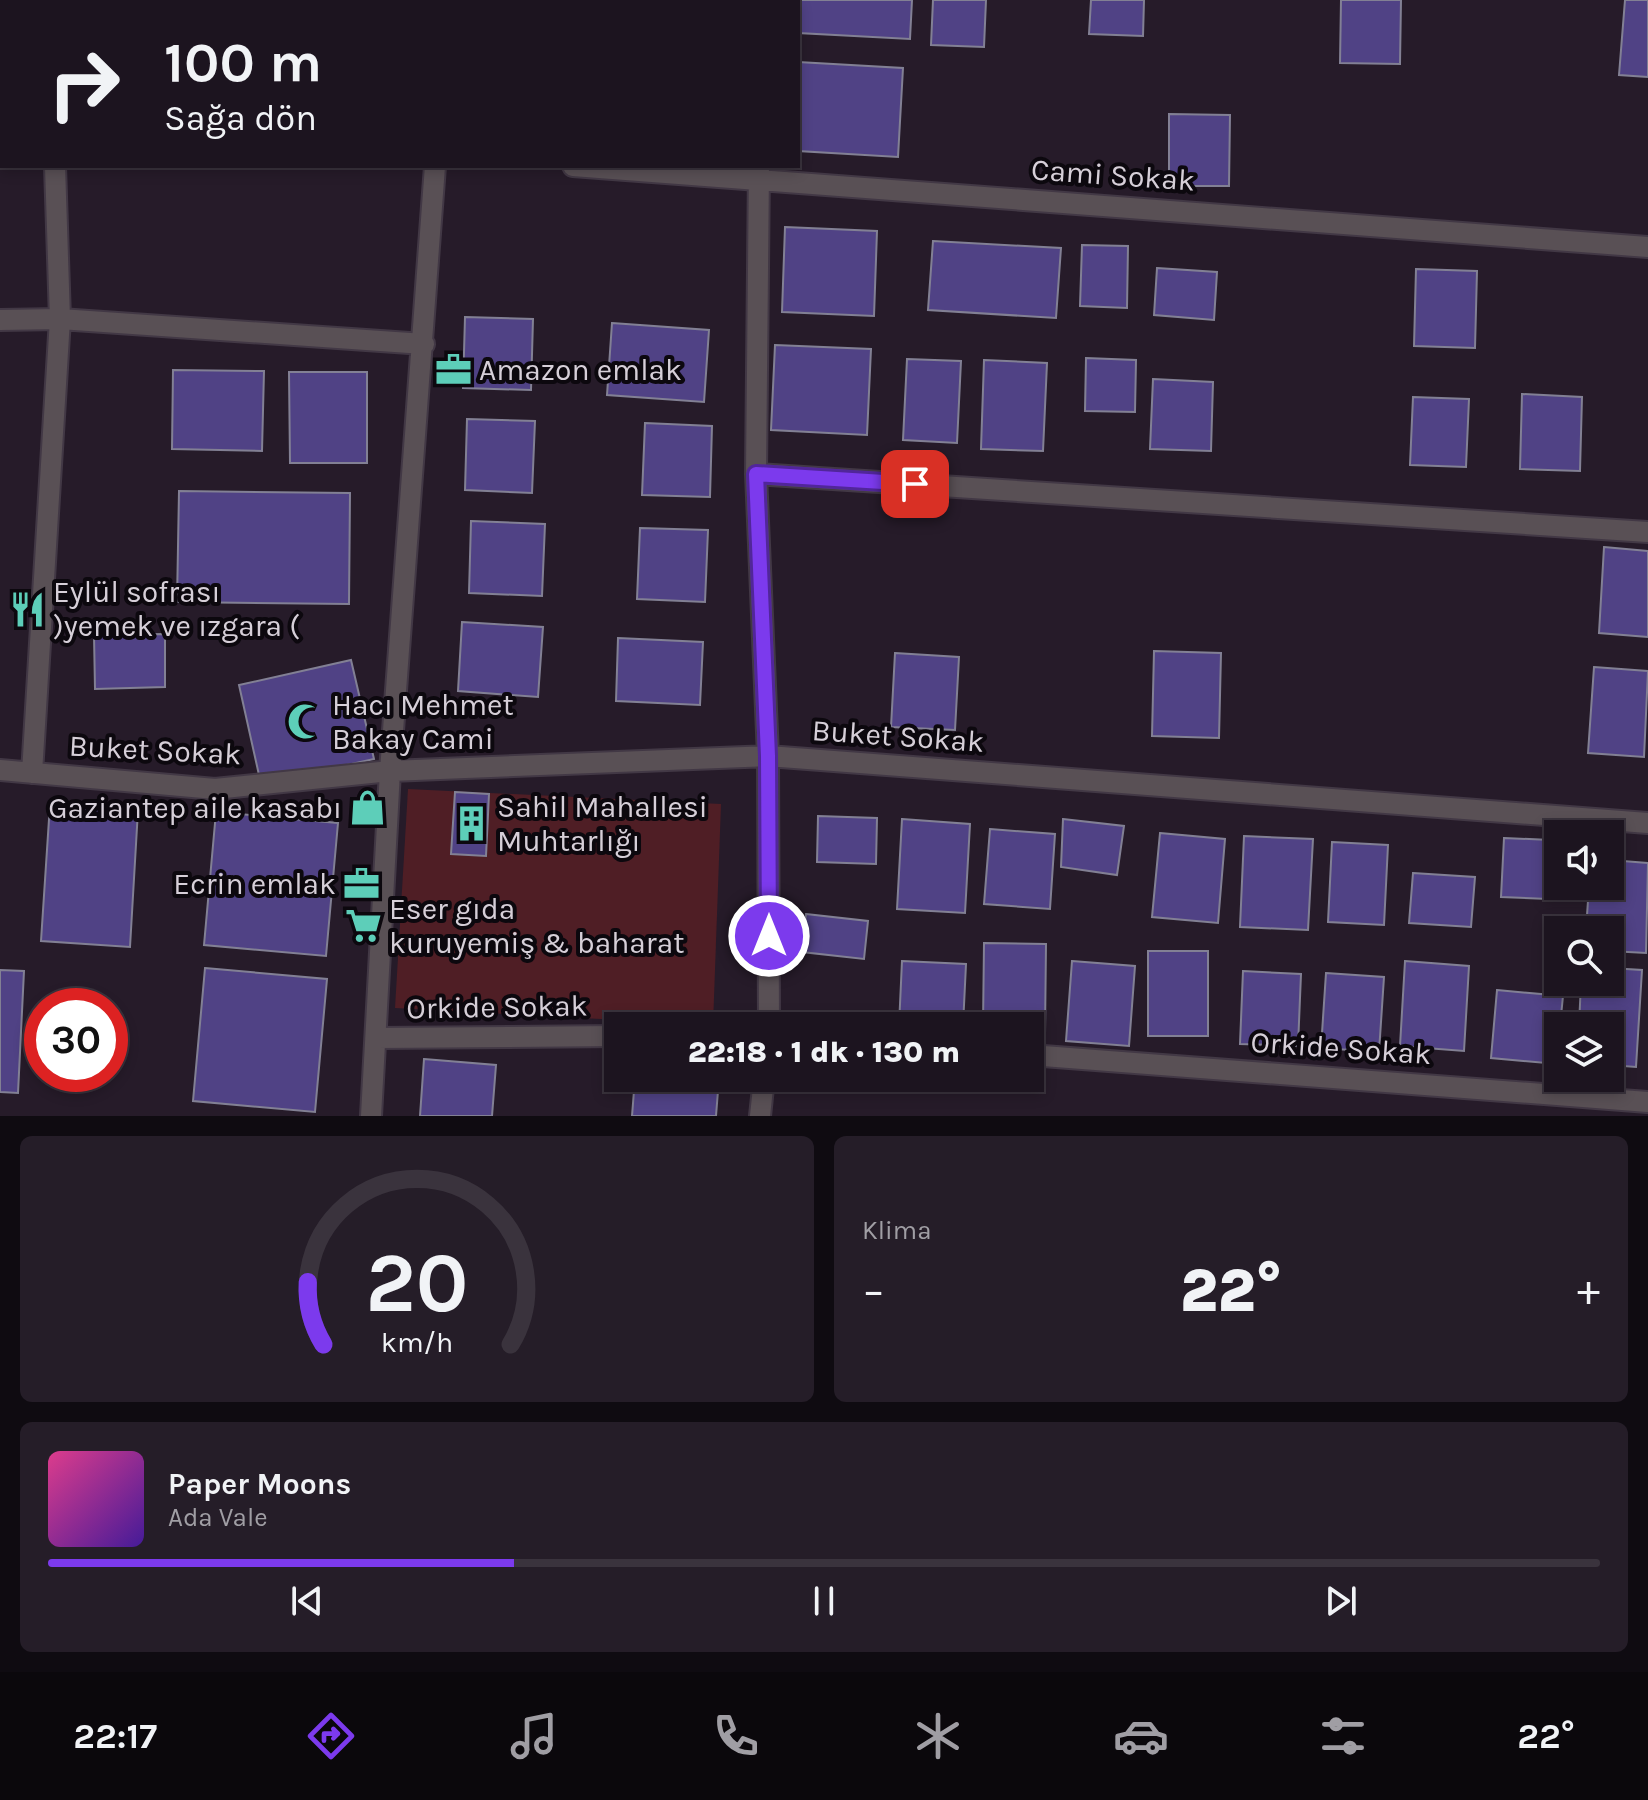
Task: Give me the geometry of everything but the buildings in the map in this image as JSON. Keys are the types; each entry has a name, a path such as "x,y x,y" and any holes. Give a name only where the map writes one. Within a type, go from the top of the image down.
{"street":[{"path":"32,773 60,319 55,168"},
{"path":"371,1116 390,771 435,168"},
{"name":"Cami Sokak","path":"635,168 759,172 1648,247"},
{"path":"759,172 756,474 768,756 769,1012"},
{"path":"0,320 60,319 424,344"},
{"path":"756,474 1648,532"},
{"name":"Buket Sokak","path":"0,770 215,789 390,771 768,756 1648,823"},
{"name":"Orkide Sokak","path":"376,1038 604,1036"},
{"name":"Orkide Sokak","path":"1044,1056 1648,1102"},
{"path":"760,1116 763,1092"}],"shaded area":[{"path":"408,789 721,804 713,1012 604,1012 604,1019 395,1008"}],"place":[{"name":"Amazon emlak","path":"453,370"},
{"name":"Eylül sofrası )yemek ve ızgara (","path":"27,609"},
{"name":"Hacı Mehmet Bakay Cami","path":"306,722"},
{"name":"Gaziantep aile kasabı","path":"368,808"},
{"name":"Sahil Mahallesi Muhtarlığı","path":"471,824"},
{"name":"Ecrin emlak","path":"362,884"},
{"name":"Eser gıda kuruyemiş & baharat","path":"363,926"}],"route":[{"path":"769,936 768,756 756,474 915,484"}]}
